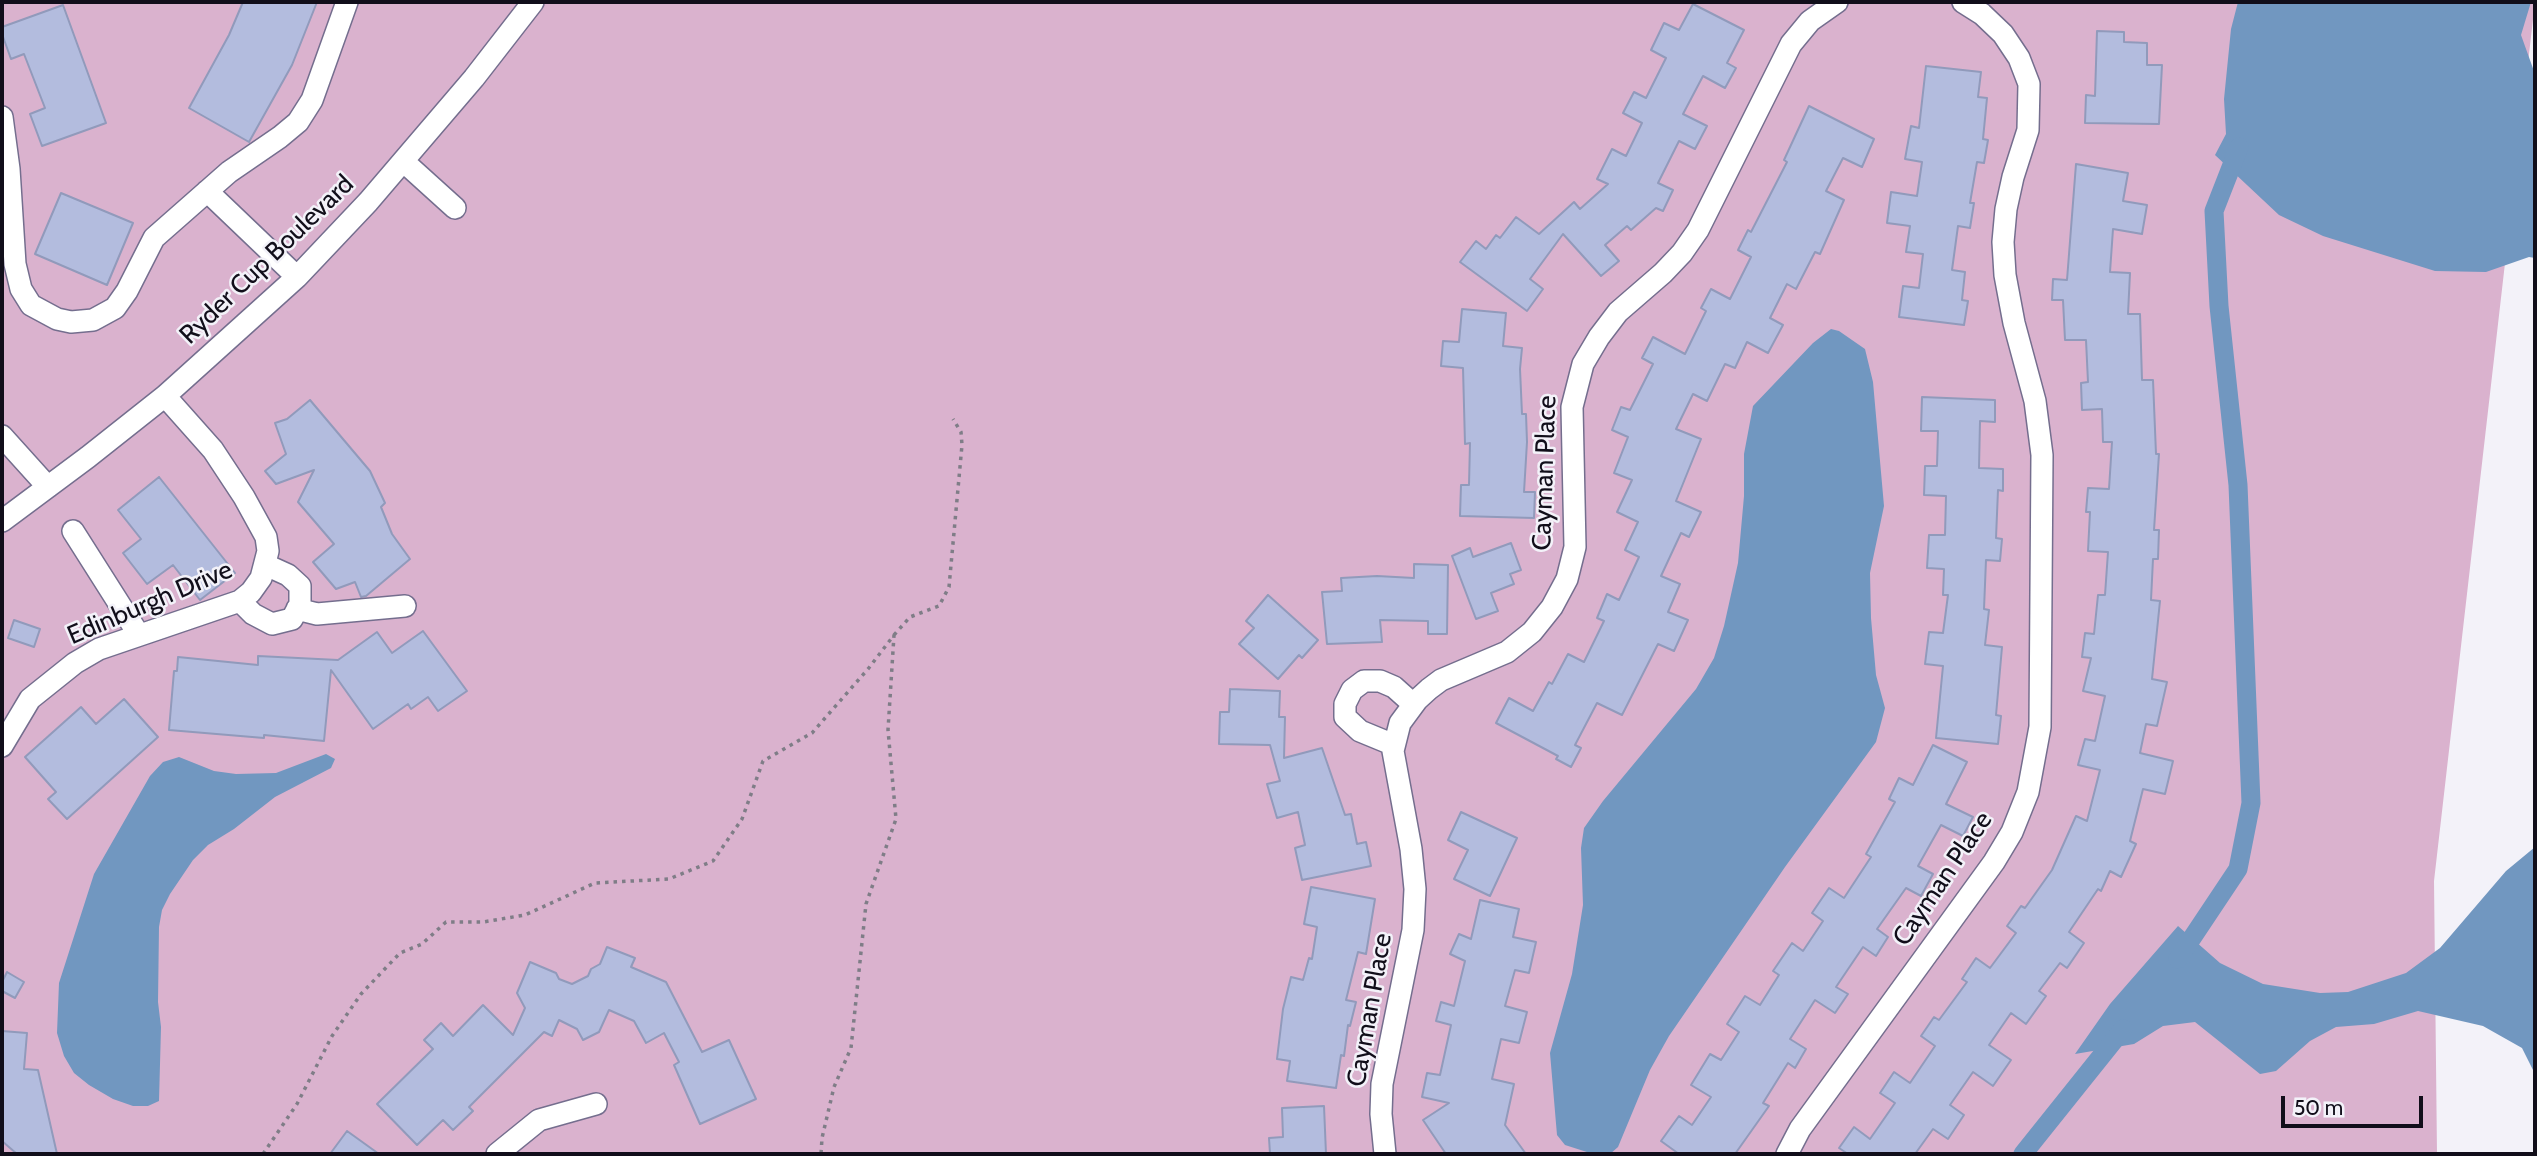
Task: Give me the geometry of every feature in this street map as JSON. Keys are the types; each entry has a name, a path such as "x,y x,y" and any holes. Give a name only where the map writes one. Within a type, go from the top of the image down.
{"street":[{"path":"2,117 9,169 15,264 21,289 31,304 57,319 71,322 93,320 115,308 128,291 154,238 229,172 280,138 298,122 312,100 347,2"},
{"name":"Ryder Cup Boulevard","path":"2,521 165,396 297,277 403,161 474,78 533,2"},
{"name":"Cayman Place","path":"1385,1154 1381,1114 1382,1084 1413,930 1415,890 1394,746 1400,723 1413,704 1441,680 1507,652 1532,632 1552,607 1567,579 1575,547 1572,407 1583,364 1618,312 1682,253 1698,230 1791,44 1810,22 1837,2"},
{"name":"Cayman Place","path":"1787,1154 1800,1129 1994,862 2012,832 2028,792 2040,727 2042,455 2035,401 2014,323 2005,275 2003,242 2013,177 2028,130 2029,84 2019,58 2003,34 1982,14 1963,2"},
{"path":"403,161 455,208"},
{"path":"207,191 297,277"},
{"name":"Edinburgh Drive","path":"2,746 20,713 42,687 75,663 99,649 240,601 261,578 266,565 266,537 213,450 165,396"},
{"path":"2,436 48,486"},
{"path":"73,531 139,635"},
{"path":"240,601 253,614 272,624 292,619 300,604 300,586 288,575 266,565"},
{"path":"297,610 317,614 405,606"},
{"path":"1394,746 1360,731 1345,717 1345,704 1352,690 1364,681 1380,681 1394,687 1413,704"},
{"path":"497,1154 539,1120 596,1104"}],"path":[{"path":"263,1154 297,1104 332,1036 361,994 400,953 422,944 446,922 483,922 526,915 594,883 669,879 713,862 743,820 763,761 811,733 910,617 939,606 949,587 962,445 961,432 953,419"},
{"path":"821,1154 834,1087 851,1048 866,904 897,819 888,730 894,635"}],"shaded area":[{"path":"2,2 2535,2 2434,881 2437,1154 2,1154"}],"water":[{"path":"2238,2 2531,2 2521,35 2535,74 2535,258 2529,257 2486,272 2435,271 2323,236 2279,215 2215,155 2226,134 2224,99 2231,29"},
{"path":"1831,329 1839,331 1865,349 1873,382 1884,506 1870,573 1876,675 1885,708 1876,742 1785,867 1669,1036 1650,1070 1618,1147 1610,1154 1590,1153 1565,1145 1557,1135 1550,1053 1572,974 1583,905 1581,848 1584,828 1603,801 1696,689 1714,658 1738,563 1744,496 1744,454 1753,406 1813,343"},
{"path":"326,754 335,759 331,768 275,797 234,829 208,845 193,860 162,910 159,927 159,1101 148,1106 133,1106 113,1099 89,1085 74,1073 64,1056 57,1033 59,983 94,874 150,776 163,762 179,757 214,771 236,774 276,773"},
{"path":"2535,847 2535,1074 2522,1048 2483,1026 2418,1011 2374,1024 2336,1027 2310,1041 2276,1071 2260,1074 2195,1022 2163,1026 2134,1044 2075,1054 2110,1004 2178,926 2220,963 2263,984 2320,993 2348,992 2406,973 2440,948 2506,871"}],"building":[{"path":"243,2 317,2 292,65 249,142 189,108 229,35"},
{"path":"1693,4 1744,30 1727,63 1736,68 1725,88 1703,76 1683,114 1707,126 1695,149 1679,141 1658,183 1673,190 1663,211 1656,208 1631,230 1627,226 1605,245 1619,261 1601,276 1563,234 1530,279 1543,289 1527,311 1460,262 1476,241 1486,249 1496,235 1500,238 1516,217 1539,234 1574,202 1580,209 1608,184 1597,179 1612,149 1626,156 1642,123 1623,113 1634,92 1646,98 1666,58 1651,50 1664,23 1679,30"},
{"path":"63,5 106,123 42,146 30,114 45,108 24,54 11,59 2,27"},
{"path":"2097,31 2124,32 2124,42 2147,43 2147,65 2162,65 2159,124 2085,123 2086,95 2095,96"},
{"path":"1926,66 1981,72 1978,97 1987,98 1983,139 1988,140 1984,163 1977,162 1970,203 1974,203 1970,228 1958,226 1952,270 1965,272 1962,300 1968,301 1964,325 1899,317 1903,286 1919,288 1923,254 1906,252 1910,226 1887,223 1891,192 1917,196 1922,162 1905,159 1911,126 1919,128"},
{"path":"1809,106 1874,139 1862,167 1843,158 1826,191 1844,200 1820,254 1815,252 1796,289 1787,284 1770,318 1783,325 1768,353 1747,342 1735,368 1725,364 1707,401 1693,394 1676,429 1701,439 1676,501 1701,512 1689,537 1681,533 1661,576 1680,584 1668,612 1688,620 1674,651 1658,644 1622,715 1597,703 1575,745 1581,748 1571,767 1556,759 1558,756 1496,723 1509,698 1533,711 1568,654 1584,662 1604,621 1597,618 1607,594 1619,600 1639,557 1625,550 1638,522 1617,512 1632,480 1614,473 1628,437 1612,430 1621,407 1630,410 1653,364 1642,358 1653,337 1685,354 1706,311 1701,308 1711,289 1730,299 1751,257 1738,250 1748,230 1751,232 1787,162 1784,160"},
{"path":"2076,164 2128,173 2123,201 2147,205 2142,234 2113,229 2110,272 2130,273 2128,314 2140,314 2142,380 2153,380 2156,454 2159,454 2154,530 2159,530 2158,559 2153,559 2151,600 2160,601 2152,679 2167,682 2157,726 2146,724 2140,753 2173,761 2165,794 2143,789 2130,841 2136,844 2121,877 2110,871 2101,891 2098,889 2069,932 2084,943 2067,968 2060,963 2039,991 2046,996 2026,1024 2011,1013 1989,1045 2011,1060 1993,1086 1973,1072 1950,1105 1964,1115 1948,1139 1933,1129 1915,1154 1848,1154 1839,1148 1854,1127 1870,1139 1895,1103 1880,1093 1894,1072 1910,1083 1935,1046 1921,1036 1934,1017 1939,1020 1967,982 1962,979 1976,958 1990,968 2016,933 2007,926 2021,906 2025,908 2052,870 2076,816 2087,821 2100,770 2078,765 2085,739 2095,741 2105,696 2083,691 2091,658 2082,657 2085,633 2094,634 2098,595 2105,595 2108,552 2088,551 2090,512 2086,512 2088,488 2109,489 2112,442 2103,442 2102,409 2082,410 2081,383 2088,382 2086,340 2065,340 2063,300 2052,300 2053,279 2067,280"},
{"path":"61,193 133,223 107,285 35,254"},
{"path":"1462,309 1506,313 1503,346 1522,348 1522,414 1526,414 1527,442 1524,492 1535,492 1534,518 1460,516 1461,485 1469,485 1470,443 1465,444 1463,368 1441,366 1443,341 1459,342"},
{"path":"1922,397 1995,400 1995,422 1980,421 1979,468 2003,469 2003,491 1998,490 1996,538 2002,539 2000,561 1986,560 1984,609 1989,610 1985,645 2002,647 1996,715 2001,716 1998,744 1936,738 1943,666 1925,664 1929,632 1943,633 1948,595 1943,595 1944,569 1927,568 1929,535 1945,535 1946,496 1924,495 1925,466 1937,466 1938,431 1921,431"},
{"path":"310,400 370,471 385,503 381,507 392,534 410,559 366,596 361,597 355,582 336,589 313,562 334,544 298,502 314,470 276,484 265,471 286,454 275,423 287,419"},
{"path":"159,477 235,573 200,600 173,565 147,584 123,553 141,539 118,510"},
{"path":"1511,543 1521,570 1510,574 1514,584 1491,593 1498,611 1476,619 1452,556 1470,548 1473,557"},
{"path":"1414,564 1448,565 1447,634 1428,634 1428,621 1380,620 1382,642 1327,644 1322,592 1342,591 1341,578 1414,578"},
{"path":"1268,595 1318,640 1302,658 1299,655 1278,679 1239,644 1254,628 1246,621"},
{"path":"14,620 40,629 34,647 8,638"},
{"path":"423,631 467,691 438,711 428,697 411,709 408,704 373,729 331,670 324,741 169,730 174,671 177,671 178,657 258,665 258,656 338,660 377,632 392,653"},
{"path":"1230,689 1280,691 1279,717 1285,717 1284,758 1322,748 1345,815 1351,814 1357,844 1366,842 1371,866 1302,880 1295,848 1305,845 1298,812 1277,818 1267,784 1280,781 1270,745 1219,744 1220,712 1229,712"},
{"path":"124,699 158,737 67,819 48,799 56,792 25,757 81,707 96,724"},
{"path":"1933,745 1967,762 1946,804 1973,817 1963,836 1941,825 1918,866 1933,874 1921,896 1906,888 1877,929 1888,937 1876,956 1863,947 1836,987 1848,994 1835,1013 1815,1000 1790,1039 1806,1049 1795,1068 1788,1063 1763,1103 1769,1106 1735,1154 1679,1154 1661,1141 1679,1116 1692,1125 1711,1097 1691,1085 1710,1054 1721,1060 1739,1032 1727,1024 1745,996 1760,1005 1779,975 1773,971 1792,943 1803,951 1823,921 1812,913 1829,888 1844,898 1871,857 1866,854 1895,802 1889,799 1899,778 1913,785"},
{"path":"1461,812 1517,838 1490,896 1454,879 1468,850 1448,840"},
{"path":"1311,887 1375,899 1366,954 1358,952 1346,1000 1356,1002 1350,1026 1348,1025 1344,1056 1341,1055 1336,1088 1287,1081 1290,1061 1277,1059 1283,1009 1291,977 1303,980 1309,958 1312,959 1317,927 1304,924"},
{"path":"1480,900 1519,909 1513,937 1536,942 1529,973 1515,970 1505,1006 1527,1012 1519,1043 1501,1039 1492,1079 1514,1084 1505,1125 1526,1154 1446,1154 1423,1120 1449,1103 1422,1097 1427,1073 1440,1075 1451,1025 1436,1021 1441,1002 1454,1006 1465,961 1450,954 1459,934 1471,939"},
{"path":"607,947 635,958 631,967 666,982 702,1052 729,1040 756,1099 700,1124 674,1065 679,1062 664,1033 646,1043 634,1021 609,1010 599,1032 583,1040 577,1029 559,1020 552,1036 544,1032 469,1107 473,1111 453,1130 443,1120 417,1145 377,1104 433,1049 424,1040 441,1023 453,1036 483,1005 513,1035 525,1008 517,993 530,962 556,973 559,979 572,984 588,976 591,969 600,964"},
{"path":"7,972 24,982 15,998 2,991 2,982"},
{"path":"2,1031 27,1033 24,1069 38,1070 57,1154 17,1154 2,1141"},
{"path":"1324,1106 1326,1154 1270,1154 1269,1138 1283,1137 1282,1108"},
{"path":"347,1131 379,1154 330,1154"}],"waterway":[{"path":"2178,959 2238,869 2251,803 2238,485 2219,306 2214,211 2239,147"},
{"path":"2023,1154 2123,1029"}]}
